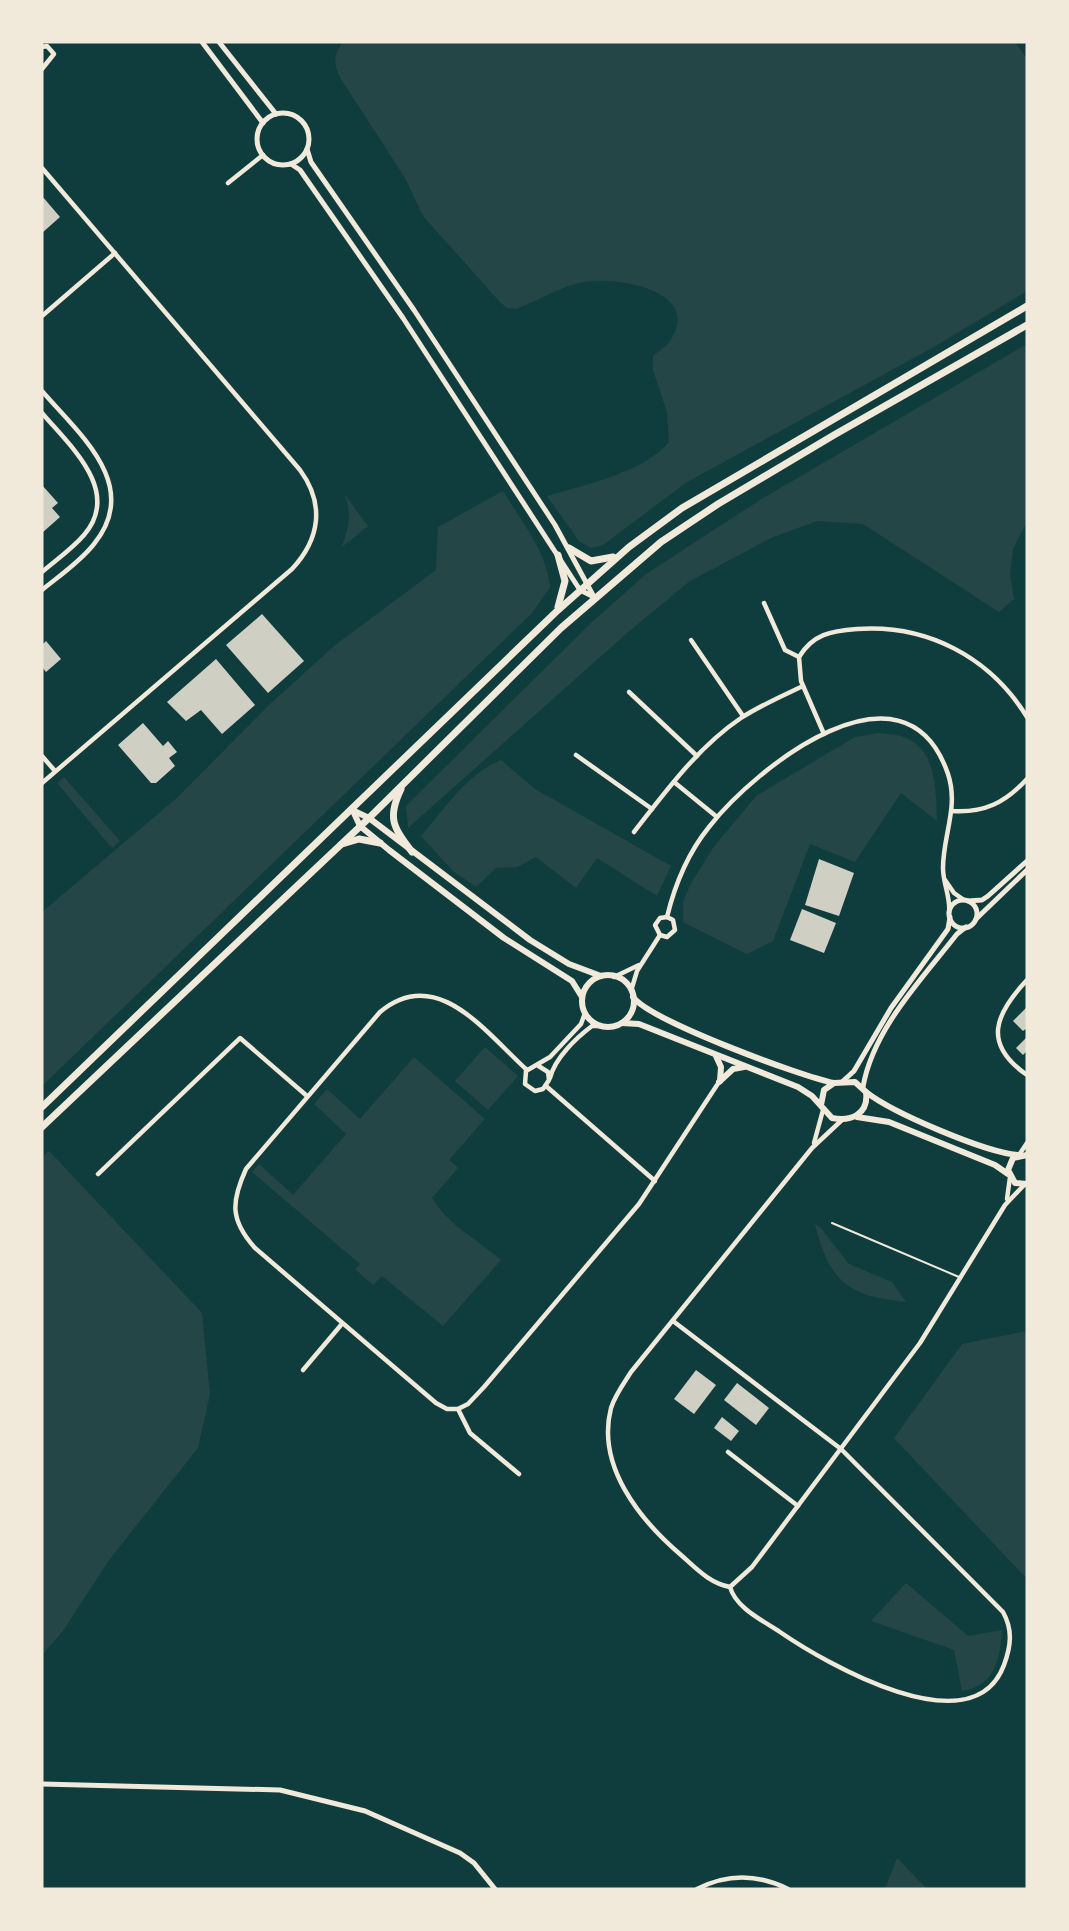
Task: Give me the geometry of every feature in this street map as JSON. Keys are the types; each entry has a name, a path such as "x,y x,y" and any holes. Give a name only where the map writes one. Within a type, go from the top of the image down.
{"main road":[{"path":"42,1107 556,612 621,553 682,508 1027,306"},
{"path":"42,1128 369,818 594,597 661,542 718,504 1027,326"},
{"path":"569,548 591,561 600,561 621,553"},
{"path":"556,612 564,593 565,580 558,555"},
{"path":"404,784 394,805 393,821 412,852"},
{"path":"352,810 369,818 530,940 569,964 601,976 614,976 623,981 645,1009 688,1029 804,1075 838,1082 855,1082 895,1110 998,1153 1027,1155"},
{"path":"352,810 360,826 380,843 504,938 572,981 582,997 585,1013 601,1026 609,1027 622,1023 639,1024 798,1087 832,1118 869,1117 889,1122 995,1165 1009,1175 1015,1183 1026,1184"},
{"path":"337,846 360,839 380,843"},
{"path":"582,997 589,984 601,976"},
{"path":"622,1023 632,1012 632,994"},
{"path":"716,1056 721,1067 719,1082"},
{"path":"719,1082 733,1069 746,1067"},
{"path":"822,1108 824,1090 838,1082"},
{"path":"853,1117 864,1109 865,1090"},
{"path":"1009,1175 1008,1164 1018,1155"}],"street":[{"path":"202,42 263,123"},
{"path":"219,42 276,114"},
{"path":"42,47 47,46 54,57 42,69"},
{"path":"307,149 298,160 291,164 276,164 263,155 257,139 263,123 276,114 292,115 304,125 308,133 307,149 310,162 401,291 569,548 594,597"},
{"path":"228,183 263,155"},
{"path":"291,164 300,170 365,261 580,590 594,597"},
{"path":"42,168 300,470 314,498 316,529 303,556 292,569 42,783"},
{"path":"42,316 115,253"},
{"path":"42,391 103,463 110,484 111,507 109,519 94,545 42,591"},
{"path":"42,413 91,473 97,501 94,519 83,536 42,572"},
{"path":"764,603 785,650 799,657"},
{"path":"824,734 803,686 798,668 799,657 812,640 823,634 892,629 927,635 981,664 998,680 1027,717"},
{"path":"691,640 743,716"},
{"path":"634,832 674,782 716,737 743,716 803,686"},
{"path":"629,692 697,756"},
{"path":"667,917 683,869 717,817 767,770 824,734 864,719 889,719 912,728 930,742 943,762 951,786 952,811 943,877 949,915 948,929 891,1008 858,1064 838,1082"},
{"path":"576,755 652,809"},
{"path":"42,756 55,771"},
{"path":"952,811 989,808 1016,792 1027,779"},
{"path":"674,782 717,817"},
{"path":"949,915 955,902 975,901 988,896 1027,861"},
{"path":"865,1090 869,1060 884,1033 952,939 1027,870"},
{"path":"943,877 954,893 975,908 975,920"},
{"path":"949,915 954,924 966,927"},
{"path":"667,917 673,920 675,930 667,937 660,935 655,925 660,918 667,917"},
{"path":"632,994 642,963 660,935"},
{"path":"614,976 642,963"},
{"path":"1027,980 1002,1011 997,1038 1008,1060 1027,1075"},
{"path":"527,1070 459,1008 440,998 416,994 396,999 380,1012 246,1168 237,1190 235,1210 240,1230 255,1248 341,1325 436,1403 447,1409 458,1409 468,1404 484,1387 639,1204 719,1082"},
{"path":"585,1013 577,1029 550,1057 527,1070 524,1080 527,1087 535,1091 546,1086 552,1070 563,1055 587,1029 592,1026 601,1026"},
{"path":"98,1174 240,1038 307,1096"},
{"path":"537,1065 548,1072 549,1080"},
{"path":"546,1086 655,1181"},
{"path":"812,1148 822,1108"},
{"path":"673,1321 841,1449 1003,1612 1011,1633 1010,1648 995,1682 985,1692 969,1699 953,1700 910,1696 820,1659 749,1611 737,1601 730,1587 713,1582 656,1532 633,1504 613,1464 609,1442 612,1407 631,1372 812,1148 844,1118"},
{"path":"1018,1155 1027,1143"},
{"path":"1005,1205 1009,1175"},
{"path":"730,1587 752,1567 935,1322 1005,1205 1026,1184"},
{"path":"303,1370 341,1325"},
{"path":"458,1409 470,1433 519,1474"},
{"path":"728,1452 798,1506"},
{"path":"42,1784 280,1790 365,1811 460,1853 474,1863 495,1889"},
{"path":"697,1889 722,1880 746,1876 775,1882 788,1889"}],"lane":[{"path":"832,1223 961,1278"}],"shaded area":[{"path":"343,42 1015,42 1027,59 1027,291 932,348 687,482 603,545 591,548 579,541 547,496 596,482 630,469 645,462 669,442 667,412 653,370 653,356 670,341 677,324 675,309 666,298 652,290 616,282 598,281 567,287 516,309 507,308 423,216 405,178 338,74 335,65 336,56"},
{"path":"1027,344 1027,522 1013,549 1010,575 1014,599 999,612 863,524 817,521 771,538 690,581 626,634 408,828 406,806 591,623 646,574 760,500"},
{"path":"503,491 539,549 548,574 550,587 532,613 42,1086 42,912 178,797 268,706 334,646 436,570 438,527"},
{"path":"344,494 368,526 342,547 349,515"},
{"path":"878,733 903,737 916,744 924,752 933,774 937,821 901,793 855,862 810,844 773,941 747,954 683,922 683,902 691,883 713,848 756,796 855,737"},
{"path":"501,760 535,789 671,866 657,896 597,858 576,888 536,857 517,867 496,868 476,887 453,871 421,836 467,783 477,774"},
{"path":"64,777 120,841 112,848 57,783"},
{"path":"485,1047 518,1076 488,1110 455,1081"},
{"path":"414,1057 485,1119 449,1160 458,1168 432,1198 447,1217 501,1260 443,1326 382,1276 373,1285 355,1269 360,1264 252,1172 259,1164 293,1195 346,1134 314,1104 327,1089 360,1119"},
{"path":"49,1151 202,1313 210,1394 198,1448 109,1560 63,1631 42,1655 42,1157"},
{"path":"815,1224 821,1228 849,1264 892,1282 906,1302 869,1295 855,1290 844,1282 827,1260"},
{"path":"1027,1331 1027,1579 894,1438 962,1344"},
{"path":"906,1583 968,1636 1002,1630 1000,1651 994,1670 982,1683 962,1691 954,1650 871,1621"},
{"path":"897,1858 927,1889 885,1889"}],"building":[{"path":"42,196 60,217 42,233"},
{"path":"42,485 58,503 52,508 60,517 42,533"},
{"path":"262,614 304,661 268,693 226,645"},
{"path":"46,641 61,659 46,672 42,667 42,645"},
{"path":"216,659 255,705 222,734 201,710 186,721 167,702"},
{"path":"143,723 163,746 168,741 177,752 169,758 175,766 156,783 151,783 118,745"},
{"path":"819,859 854,873 839,916 805,905"},
{"path":"802,909 836,923 824,953 790,940"},
{"path":"1027,1007 1027,1028 1023,1031 1013,1021"},
{"path":"1027,1037 1027,1051 1023,1055 1016,1048"},
{"path":"696,1370 716,1385 694,1414 674,1399"},
{"path":"737,1383 769,1408 756,1425 724,1400"},
{"path":"722,1417 739,1431 731,1441 714,1428"}]}
